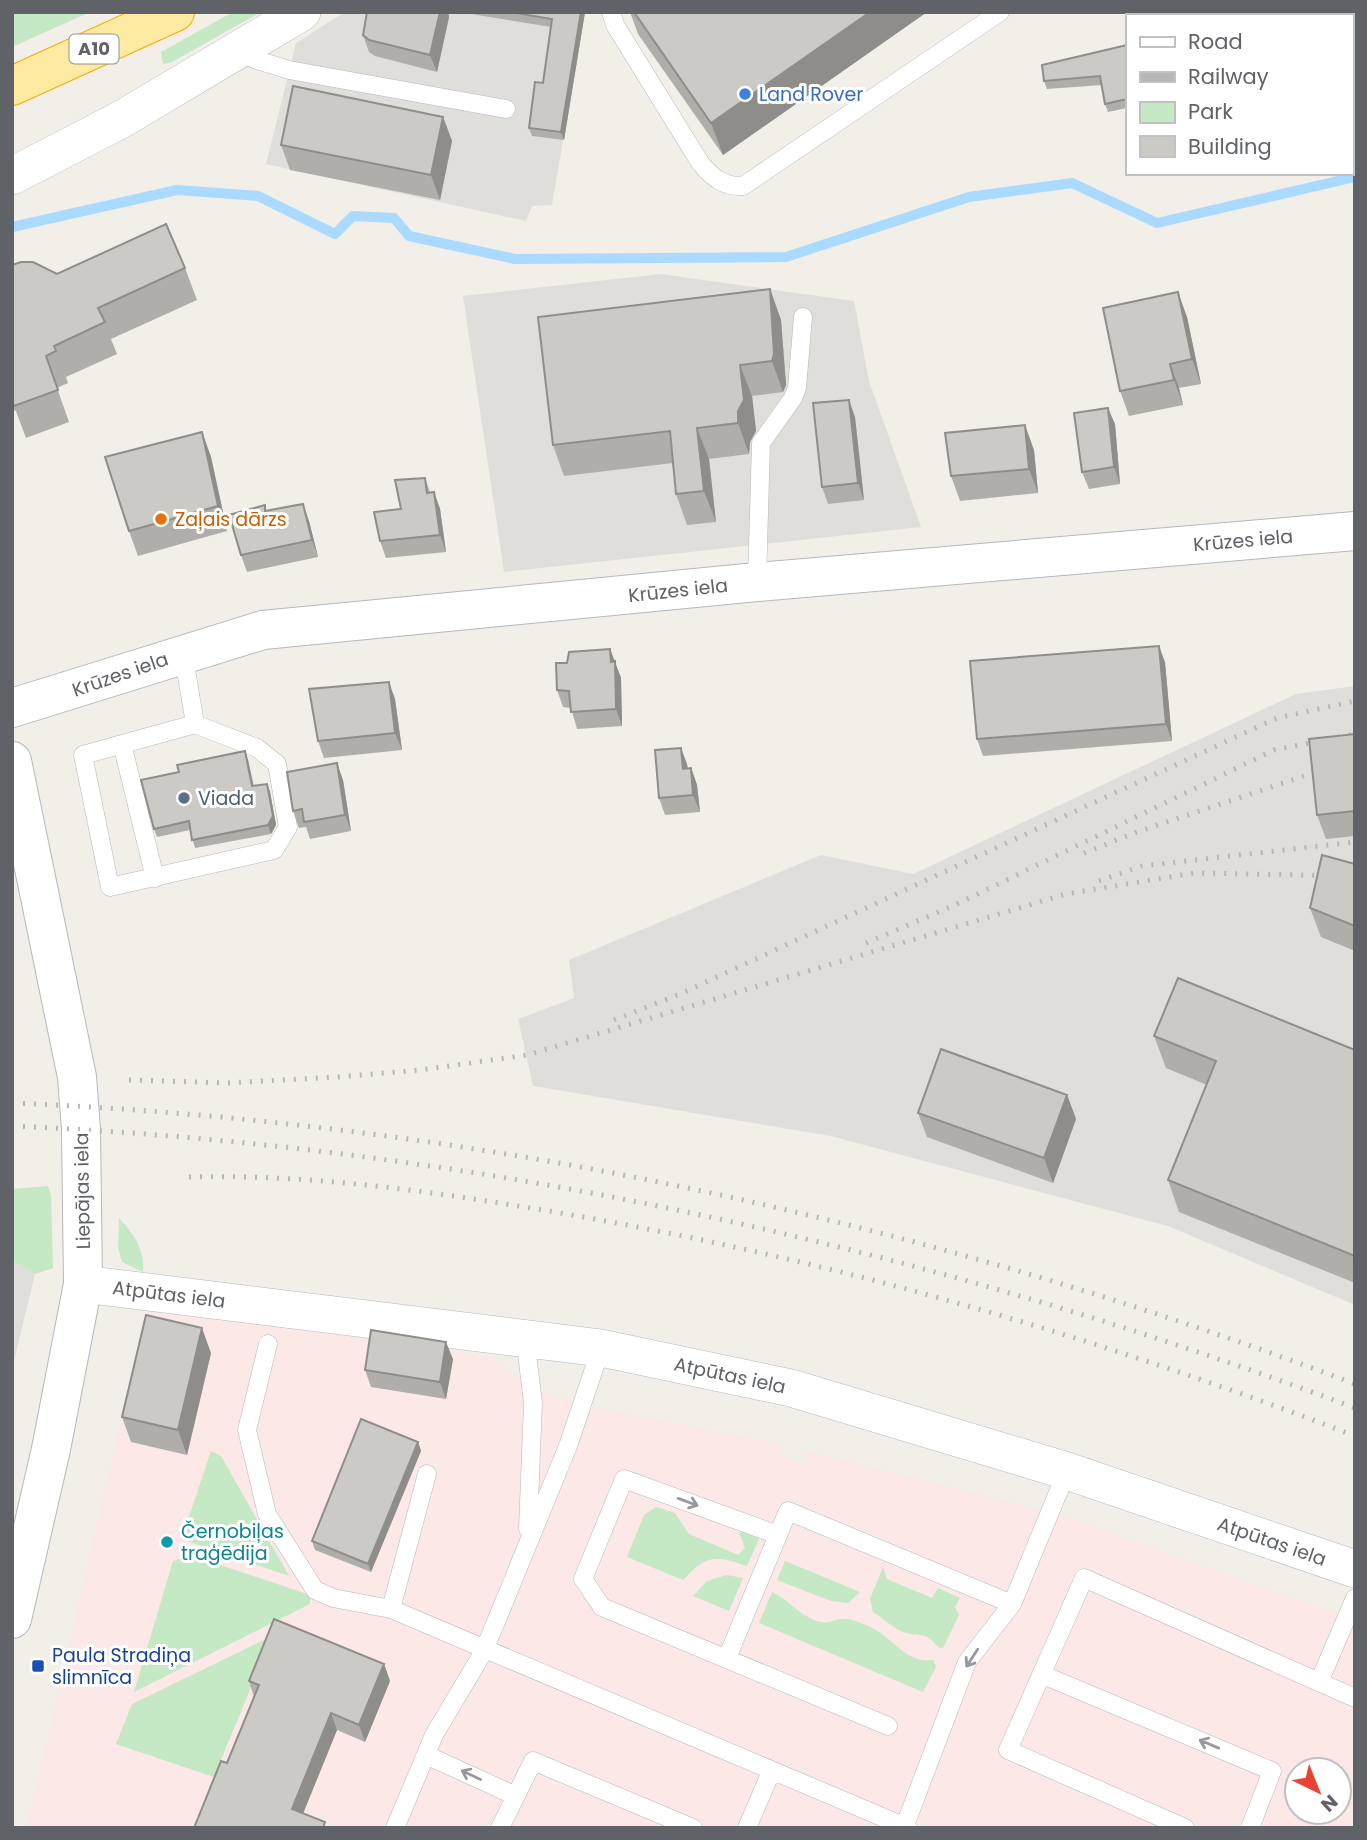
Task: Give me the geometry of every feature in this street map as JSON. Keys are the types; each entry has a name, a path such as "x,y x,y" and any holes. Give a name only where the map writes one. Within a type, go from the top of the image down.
{"highway":[{"name":"A10","path":"12,86 175,12"}],"street":[{"path":"12,176 122,119 302,12"},
{"name":"Krūzes iela","path":"12,708 183,652 263,630 757,582 1355,531"},
{"name":"Liepājas iela","path":"12,763 77,1077 81,1129 83,1284 22,1538 12,1619"},
{"name":"Atpūtas iela","path":"83,1284 601,1348 791,1388 1067,1471 1355,1569"}],"lane":[{"path":"611,12 615,25 701,164 720,182 733,187 743,186 1000,12"},
{"path":"246,46 254,59 289,71 506,108"},
{"path":"757,582 761,443 793,398 797,387 803,317"},
{"path":"183,652 195,724"},
{"path":"195,724 257,748 277,764 288,827 274,850 110,887 83,755 195,724"},
{"path":"122,744 155,878"},
{"path":"525,1337 533,1403 528,1540"},
{"path":"268,1344 247,1430 267,1514 315,1590 333,1598 391,1609 484,1651 906,1827 967,1662 1012,1604 1067,1471"},
{"path":"395,1828 426,1755 484,1651 568,1446 601,1348"},
{"path":"391,1609 427,1474"},
{"path":"778,1535 624,1479 583,1579 602,1607 888,1726"},
{"path":"727,1658 788,1511 1012,1604"},
{"path":"1185,1828 1008,1749 1084,1578 1355,1698"},
{"path":"1319,1682 1355,1598"},
{"path":"1043,1675 1272,1770 1250,1828"},
{"path":"426,1755 516,1796"},
{"path":"500,1828 533,1761 693,1828"},
{"path":"747,1828 771,1772"}],"shaded area":[{"path":"345,12 585,12 552,205 532,206 526,221 266,164 296,43"},
{"path":"661,274 854,301 869,381 921,527 504,572 463,296"},
{"path":"1355,686 1355,1305 1168,1226 831,1136 533,1086 518,1019 574,998 569,960 821,855 913,874 1296,694"},
{"path":"12,1260 35,1274 12,1369"},
{"path":"146,1312 314,1331 490,1358 530,1386 582,1405 779,1444 777,1454 803,1462 806,1451 1031,1507 1093,1526 1355,1621 1355,1828 27,1828"}],"green space":[{"path":"19,12 90,12 12,47 12,15"},
{"path":"233,12 261,12 172,62 163,64 161,52"},
{"path":"48,1186 51,1195 53,1268 35,1274 12,1260 12,1189"},
{"path":"119,1218 137,1243 142,1256 143,1272 122,1262 118,1248"},
{"path":"211,1451 221,1456 289,1576 187,1541 186,1526"},
{"path":"656,1507 675,1513 689,1534 738,1555 745,1548 739,1533 742,1530 757,1536 759,1539 747,1566 712,1559 699,1565 683,1580 627,1557 644,1515"},
{"path":"190,1555 310,1595 310,1604 134,1692 173,1561"},
{"path":"785,1561 860,1592 848,1603 831,1601 777,1580"},
{"path":"883,1567 887,1579 932,1598 938,1588 960,1598 955,1607 959,1615 943,1648 939,1648 925,1636 899,1630 873,1612 870,1599"},
{"path":"727,1575 743,1578 729,1611 693,1596 707,1581"},
{"path":"772,1592 814,1620 824,1622 843,1619 859,1622 881,1634 908,1655 933,1660 936,1667 923,1692 759,1623"},
{"path":"272,1636 214,1777 116,1744 132,1704"}],"building":[{"path":"367,12 440,12 430,55 369,40 363,35"},
{"path":"510,12 581,12 561,132 529,128 535,82 543,83 552,19"},
{"name":"Land Rover","path":"634,12 870,12 711,123"},
{"path":"1126,45 1126,99 1105,104 1100,76 1044,81 1042,65"},
{"path":"293,86 443,117 431,175 281,145"},
{"path":"166,224 185,268 98,308 105,322 54,346 56,351 46,356 58,390 14,406 12,265 33,262 57,274"},
{"path":"770,289 774,354 772,361 740,365 744,400 738,411 738,423 697,428 704,491 676,494 670,431 553,445 538,317"},
{"path":"1178,292 1192,359 1170,364 1174,380 1120,391 1103,308"},
{"path":"849,400 858,483 822,487 813,403"},
{"path":"1108,408 1114,467 1082,472 1074,413"},
{"path":"1025,425 1029,469 951,476 945,433"},
{"path":"202,432 218,506 129,531 105,457"},
{"path":"425,478 427,493 434,492 440,535 380,541 374,512 401,509 395,480"},
{"path":"303,504 312,540 241,555 229,515 265,505 265,511"},
{"path":"1159,646 1166,724 977,739 970,661"},
{"path":"610,649 611,662 615,661 616,709 571,712 569,691 557,690 556,663 567,663 569,652"},
{"path":"389,682 395,733 318,741 309,689"},
{"path":"1355,734 1355,811 1317,815 1309,739"},
{"path":"681,748 683,769 691,768 693,795 659,798 655,750"},
{"path":"245,751 252,786 267,784 273,816 268,825 192,840 189,821 154,829 141,780 179,772 177,765"},
{"path":"337,763 345,815 304,822 302,809 293,811 287,772"},
{"path":"1322,855 1355,864 1355,926 1310,908"},
{"path":"1178,978 1355,1050 1355,1256 1168,1180 1216,1061 1154,1036"},
{"path":"941,1049 1067,1095 1044,1158 918,1113"},
{"path":"146,1315 202,1328 178,1430 122,1417"},
{"path":"371,1330 446,1342 440,1382 365,1370"},
{"path":"361,1419 418,1442 368,1564 312,1541"},
{"path":"274,1619 384,1664 359,1725 331,1713 292,1809 325,1822 323,1828 194,1828 221,1761 227,1763 259,1685 249,1681"}],"waterway":[{"path":"12,227 177,190 258,196 335,234 353,216 394,218 409,236 515,259 786,257 969,197 1072,183 1157,223 1355,177"}],"railway":[{"path":"614,1020 680,994 1277,718 1355,701"},
{"path":"866,943 955,905 1274,750 1355,734"},
{"path":"1084,853 1137,832 1307,775"},
{"path":"1099,881 1142,866 1355,842"},
{"path":"129,1080 227,1083 337,1077 420,1070 527,1055 1066,894 1194,873 1355,876"},
{"path":"12,1103 184,1114 355,1132 526,1157 695,1190 862,1228 1028,1274 1193,1326 1355,1384"},
{"path":"12,1126 184,1137 356,1156 526,1181 695,1214 862,1253 1028,1298 1192,1350 1355,1408"},
{"path":"189,1177 282,1178 468,1198 662,1232 763,1253 963,1305 1062,1334 1161,1366 1355,1436"}],"place":[{"name":"Land Rover","path":"745,94"},
{"name":"Zaļais dārzs","path":"161,519"},
{"name":"Viada","path":"184,798"},
{"name":"Černobiļas traģēdija","path":"167,1542"},
{"name":"Paula Stradiņa slimnīca","path":"38,1666"}]}
